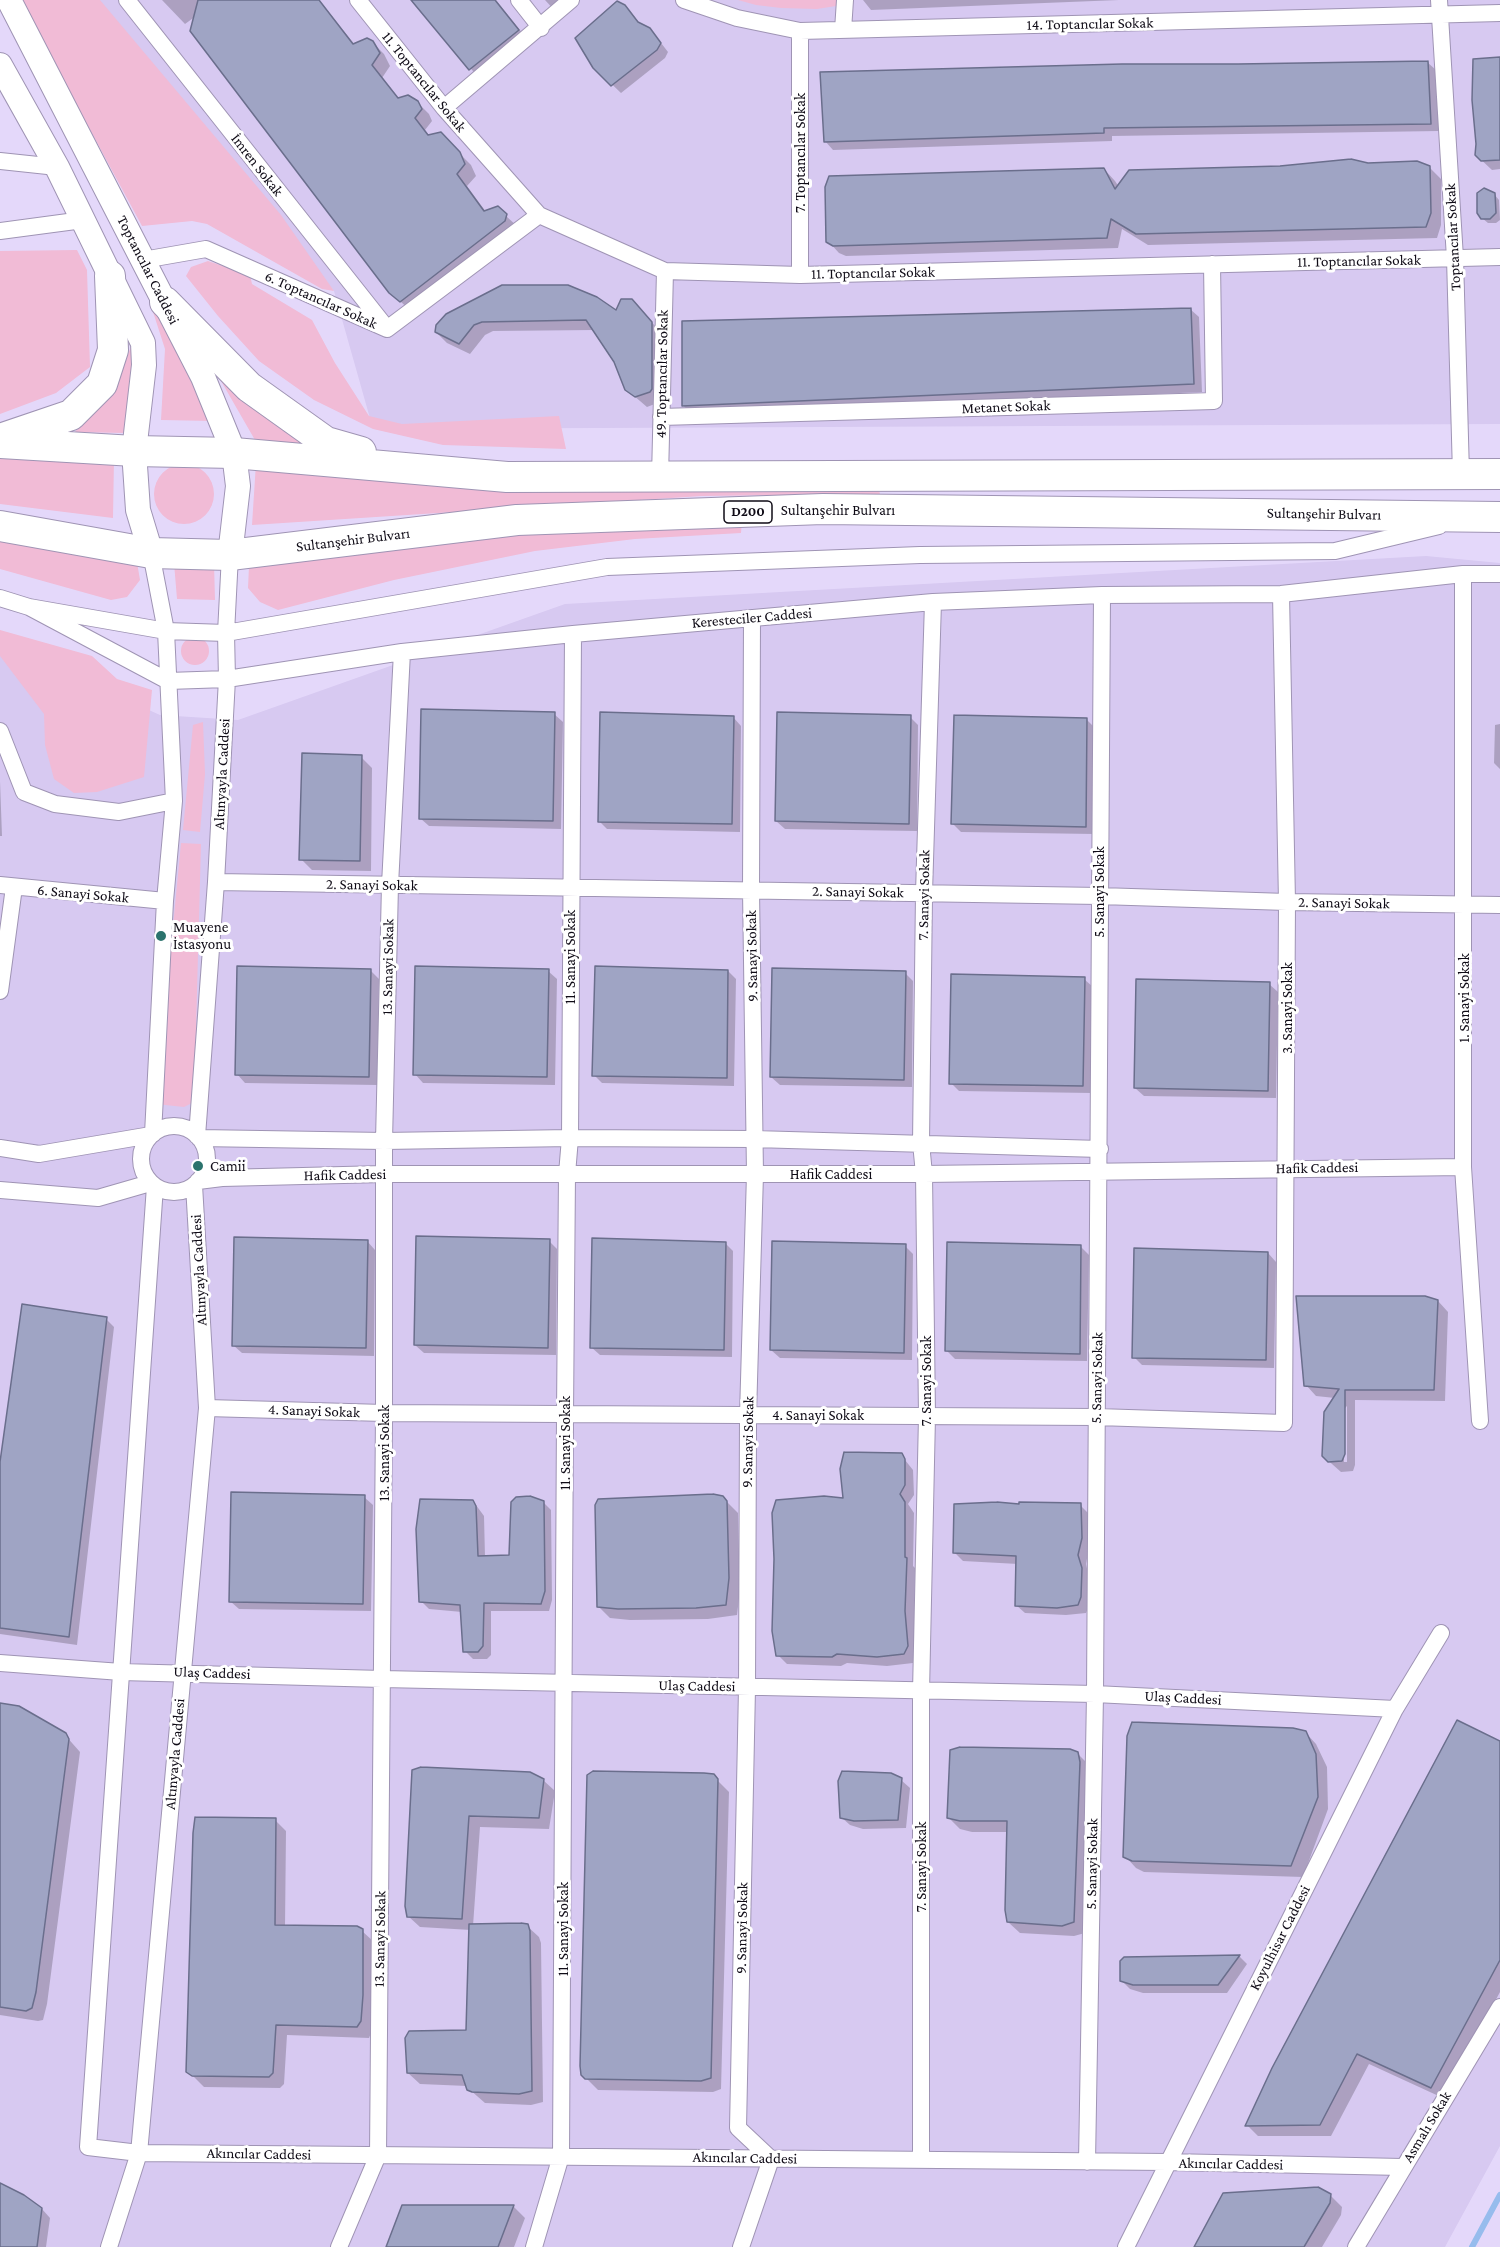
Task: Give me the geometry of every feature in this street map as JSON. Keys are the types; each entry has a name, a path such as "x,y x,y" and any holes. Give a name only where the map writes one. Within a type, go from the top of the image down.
{"highway":[{"path":"0,441 71,415 102,384 113,350 110,276"},
{"path":"165,302 249,387 326,442 422,470"},
{"path":"0,441 134,452 234,453 507,477 1500,474"},
{"name":"Sultanşehir Bulvarı","path":"0,526 151,553 230,555 516,520 823,509 1489,517"}],"street":[{"name":"Toptancılar Caddesi","path":"9,0 203,377 234,453 238,486 230,555"},
{"name":"İmren Sokak","path":"127,0 387,329"},
{"name":"11. Toptancılar Sokak","path":"358,0 444,108 539,215 665,271 800,275 1500,257"},
{"path":"519,0 541,28"},
{"path":"444,108 541,28 571,0"},
{"name":"14. Toptancılar Sokak","path":"684,0 737,18 800,31 1439,7 1500,13"},
{"path":"843,30 845,0"},
{"name":"Toptancılar Sokak","path":"1439,7 1455,258 1461,474"},
{"name":"7. Toptancılar Sokak","path":"800,31 800,275"},
{"path":"0,65 57,166 143,343 144,365 134,452 138,510 151,553 166,631 174,801 165,901 152,1134 144,1144 140,1162 144,1173 153,1184 171,1192 183,1191 196,1183 204,1172 207,1160 205,1148 198,1137 190,1130 179,1126 167,1127 152,1134 39,1154 0,1148"},
{"path":"0,161 57,166"},
{"name":"6. Toptancılar Sokak","path":"143,260 206,249 387,329 539,215"},
{"path":"0,231 83,220"},
{"name":"Metanet Sokak","path":"661,417 1214,401 1212,264"},
{"name":"49. Toptancılar Sokak","path":"660,477 665,271"},
{"path":"0,598 29,607 166,631 226,633 607,567 920,555 1335,551 1489,517"},
{"name":"Altınyayla Caddesi","path":"198,1137 216,882 227,679 226,633 230,555"},
{"name":"Keresteciler Caddesi","path":"168,681 227,679 402,652 573,634 933,602 1102,595 1281,594 1463,574 1500,574"},
{"name":"1. Sanayi Sokak","path":"1463,574 1463,1167 1480,1421"},
{"name":"3. Sanayi Sokak","path":"1281,594 1287,902 1284,1423"},
{"name":"5. Sanayi Sokak","path":"1087,2162 1095,1694 1102,595"},
{"name":"7. Sanayi Sokak","path":"921,2160 921,1692 927,1416 924,1174 921,1143 924,893 933,602"},
{"path":"29,607 168,681"},
{"name":"9. Sanayi Sokak","path":"752,618 751,890 755,1174 748,1415 747,1688 738,2128 771,2159"},
{"name":"11. Sanayi Sokak","path":"534,2247 561,2156 565,1414 567,1174 570,1138 573,634"},
{"name":"13. Sanayi Sokak","path":"339,2247 378,2155 384,1141 390,885 402,652"},
{"path":"0,731 24,792 55,804 119,812 174,801"},
{"name":"2. Sanayi Sokak","path":"216,882 1100,896 1500,905"},
{"path":"0,991 7,886"},
{"name":"6. Sanayi Sokak","path":"7,886 165,901"},
{"path":"198,1137 384,1141 570,1138 753,1139 1100,1149"},
{"name":"Hafik Caddesi","path":"196,1183 222,1178 384,1174 924,1174 1463,1167"},
{"name":"Altınyayla Caddesi","path":"109,2247 139,2153 207,1408 196,1183"},
{"path":"0,1190 98,1198 153,1184"},
{"path":"121,1672 153,1184"},
{"name":"4. Sanayi Sokak","path":"207,1408 384,1413 1097,1417 1284,1423"},
{"name":"Koyulhisar Caddesi","path":"1126,2247 1395,1709 1441,1633"},
{"name":"Ulaş Caddesi","path":"0,1663 121,1672 921,1692 1095,1694 1395,1709"},
{"name":"Akıncılar Caddesi","path":"121,1672 88,2147 139,2153 1168,2162 1402,2167"},
{"name":"Asmalı Sokak","path":"1356,2247 1500,2007"},
{"path":"741,2247 771,2159"}],"shaded area":[{"path":"20,0 100,0 281,215 334,291 322,289 207,224 192,221 142,226"},
{"path":"95,0 1500,0 1500,424 373,429 334,291"},
{"path":"738,0 836,0 836,6 817,9 781,8"},
{"path":"77,250 87,270 90,367 56,393 0,414 0,251"},
{"path":"208,261 250,275 252,284 312,320 335,363 369,416 402,424 559,416 566,449 443,445 373,429 314,400 259,361 186,276 191,267"},
{"path":"145,287 213,421 161,420 165,349"},
{"path":"134,340 135,390 124,433 75,432 119,375"},
{"path":"217,374 315,453 259,447"},
{"path":"0,452 114,458 113,518 0,504"},
{"path":"256,463 877,482 880,494 702,496 252,525"},
{"path":"184,464 201,469 209,477 214,494 209,511 201,519 184,524 167,519 159,511 154,494 159,477 167,469"},
{"path":"742,520 741,533 635,539 535,551 394,580 278,610 260,602 248,588 249,566 467,537"},
{"path":"0,531 137,562 140,580 127,597 111,600 0,569"},
{"path":"1426,556 1500,563 1500,2146 1445,2247 0,2247 0,643 160,715 238,720 565,604"},
{"path":"174,563 214,563 215,600 177,599"},
{"path":"0,630 92,656 117,679 152,690 144,777 97,792 74,793 54,779 45,745 44,714 0,656"},
{"path":"195,637 205,641 209,651 205,661 195,665 185,661 181,651 185,641"},
{"path":"203,722 205,774 200,832 183,830 193,725"},
{"path":"181,843 201,844 194,1102 184,1107 156,1104"}],"building":[{"path":"198,0 319,0 353,44 367,38 373,41 380,53 372,65 398,98 408,95 418,101 422,109 415,118 428,135 441,132 460,152 465,164 457,174 484,211 498,206 507,214 505,221 400,302 389,293 190,31"},
{"path":"411,0 495,0 519,30 469,70"},
{"path":"617,1 625,5 638,22 650,28 661,43 657,50 611,86 593,68 575,38"},
{"path":"1500,57 1500,160 1481,161 1475,155 1472,100 1473,59"},
{"path":"1428,61 1431,124 1104,128 1104,133 824,142 820,72 1122,64"},
{"path":"1351,159 1368,163 1417,161 1430,166 1431,213 1426,227 1136,234 1111,219 1107,238 833,246 826,242 825,187 829,176 1104,168 1115,189 1129,170 1280,166"},
{"path":"1484,188 1495,193 1496,213 1490,219 1481,219 1477,213 1477,193"},
{"path":"502,285 568,285 597,297 616,310 621,299 632,299 652,322 652,389 650,392 635,397 625,390 614,362 586,320 482,322 474,325 459,344 435,332 436,325 446,314"},
{"path":"1191,308 1194,384 682,406 682,321"},
{"path":"421,709 555,712 553,821 419,819"},
{"path":"600,712 734,716 732,824 598,822"},
{"path":"777,712 911,715 909,824 775,821"},
{"path":"954,715 1087,718 1086,827 951,824"},
{"path":"302,753 362,755 360,861 299,860"},
{"path":"237,966 371,969 369,1077 235,1075"},
{"path":"415,966 549,969 547,1077 413,1075"},
{"path":"595,966 728,970 727,1078 592,1076"},
{"path":"772,968 906,971 904,1080 770,1077"},
{"path":"951,974 1085,977 1083,1086 949,1084"},
{"path":"1136,979 1270,982 1268,1091 1134,1088"},
{"path":"416,1236 550,1239 548,1348 414,1345"},
{"path":"234,1237 368,1240 366,1348 232,1346"},
{"path":"592,1238 726,1242 724,1350 590,1348"},
{"path":"772,1241 906,1244 904,1353 770,1350"},
{"path":"947,1242 1081,1245 1080,1354 945,1351"},
{"path":"1134,1248 1268,1252 1266,1360 1132,1358"},
{"path":"1296,1296 1425,1296 1438,1300 1434,1390 1345,1390 1345,1454 1342,1461 1328,1462 1322,1456 1324,1412 1339,1389 1304,1386"},
{"path":"22,1304 107,1317 69,1637 0,1628 0,1462"},
{"path":"844,1452 902,1453 905,1459 905,1485 900,1494 905,1502 905,1557 907,1558 905,1611 908,1646 904,1654 877,1657 837,1654 832,1657 776,1656 772,1631 774,1559 772,1513 776,1500 824,1496 843,1498 840,1469"},
{"path":"231,1492 365,1495 363,1604 229,1602"},
{"path":"713,1494 723,1496 727,1501 729,1578 726,1605 696,1608 597,1607 595,1505 598,1499"},
{"path":"530,1496 544,1501 545,1591 541,1604 484,1603 483,1646 478,1652 463,1652 460,1605 419,1602 416,1529 420,1499 473,1500 476,1506 478,1556 509,1555 511,1502 516,1497"},
{"path":"1081,1503 1082,1538 1078,1555 1082,1568 1081,1597 1078,1605 1057,1608 1015,1606 1016,1556 953,1553 954,1504"},
{"path":"0,1703 19,1706 66,1733 69,1739 36,1992 32,2008 26,2011 0,2007"},
{"path":"1457,1720 1500,1741 1500,1960 1431,2088 1357,2054 1320,2125 1245,2126 1272,2068"},
{"path":"1132,1722 1293,1728 1306,1731 1316,1754 1318,1797 1291,1866 1132,1861 1123,1857 1127,1736"},
{"path":"960,1747 1070,1749 1078,1752 1080,1762 1074,1922 1062,1926 1007,1922 1005,1910 1007,1821 960,1821 947,1818 950,1750"},
{"path":"421,1767 530,1772 544,1779 539,1818 469,1816 462,1919 407,1917 405,1906 412,1770"},
{"path":"593,1771 704,1773 714,1774 718,1779 711,2078 701,2081 585,2079 581,2075 587,1775"},
{"path":"842,1771 891,1773 902,1778 898,1820 854,1821 840,1818 838,1781"},
{"path":"195,1817 276,1818 275,1925 357,1926 363,1929 361,2021 357,2027 276,2025 273,2073 269,2077 192,2076 186,2072"},
{"path":"469,1924 528,1924 530,1931 532,2091 519,2094 472,2092 467,2090 462,2075 407,2073 405,2038 409,2031 466,2030"},
{"path":"1240,1955 1218,1985 1133,1985 1120,1981 1120,1961 1124,1957"},
{"path":"0,2183 24,2195 42,2208 37,2247 0,2247"},
{"path":"1318,2187 1331,2194 1330,2203 1304,2247 1194,2247 1223,2193"},
{"path":"402,2205 514,2205 498,2247 386,2247"}],"waterway":[{"path":"1472,2247 1500,2195"}],"place":[{"name":"Muayene İstasyonu","path":"161,936"},
{"name":"Camii","path":"198,1166"}]}
